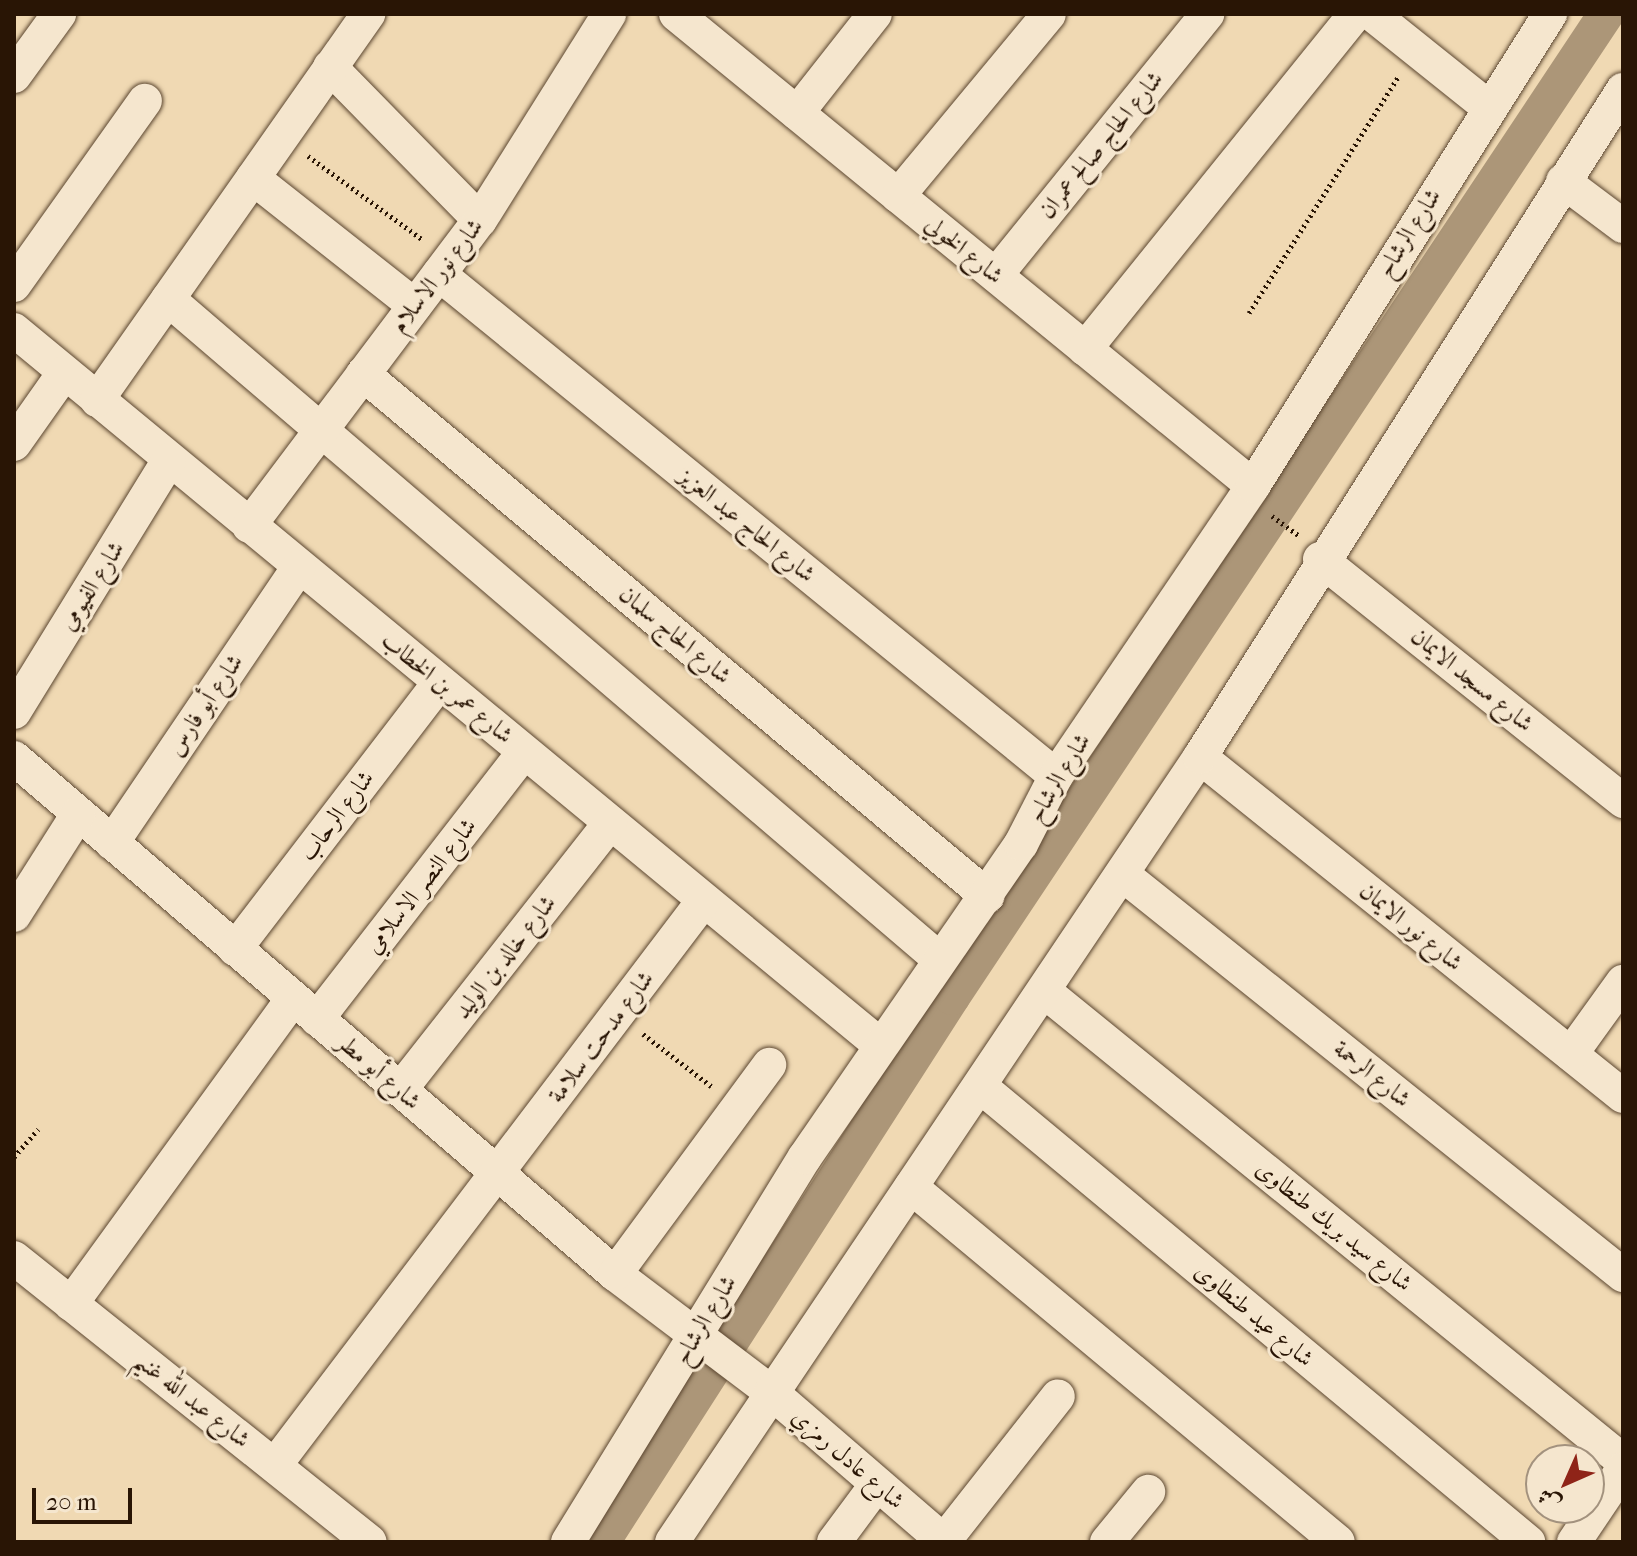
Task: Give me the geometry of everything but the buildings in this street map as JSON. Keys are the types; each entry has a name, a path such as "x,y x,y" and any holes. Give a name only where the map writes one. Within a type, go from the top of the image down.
{"street":[{"path":"14,76 59,14"},
{"path":"97,400 368,14"},
{"name":"شارع نور الاسلام","path":"249,526 480,220 609,14"},
{"name":"شارع الخولي","path":"676,14 1085,349 1249,492"},
{"path":"797,113 875,14"},
{"path":"898,196 1049,14"},
{"name":"شارع الحاج صالح عمران","path":"996,275 1207,14"},
{"path":"1085,349 1355,14"},
{"path":"1372,14 1487,106"},
{"name":"شارع الرشاح","path":"568,1542 699,1344 880,1045 938,958 987,896 1056,776 1249,492 1487,106 1550,14"},
{"path":"330,67 480,220"},
{"path":"14,285 145,101"},
{"path":"672,1542 760,1386 911,1187 981,1087 1200,757 1322,556 1563,181 1620,101"},
{"path":"253,178 415,306"},
{"path":"1563,181 1623,226"},
{"name":"شارع الحاج عبد العزيز","path":"444,267 1056,776"},
{"path":"168,299 938,958"},
{"name":"شارع عمر بن الخطاب","path":"14,330 880,1045"},
{"path":"14,444 64,373"},
{"name":"شارع الحاج سلمان","path":"363,374 987,896"},
{"name":"شارع الفيومي","path":"14,712 169,460"},
{"name":"شارع مسجد الايمان","path":"1322,556 1619,789"},
{"name":"شارع أبو فارس","path":"112,843 299,567"},
{"name":"شارع الرحاب","path":"235,949 439,683"},
{"name":"شارع النصر الاسلامي","path":"71,1304 305,1009 524,752"},
{"name":"شارع نور الايمان","path":"1200,757 1623,1096"},
{"name":"شارع أبو مطر","path":"14,758 615,1274 699,1344 760,1386"},
{"path":"14,915 78,814"},
{"name":"شارع خالد بن الوليد","path":"400,1090 610,823"},
{"name":"شارع الرحمة","path":"1122,874 1623,1275"},
{"name":"شارع مدحت سلامة","path":"275,1465 704,900"},
{"path":"1571,1054 1623,982"},
{"name":"شارع سيد بريك طنطاوى","path":"1044,991 1623,1461"},
{"path":"615,1274 769,1065"},
{"name":"شارع عيد طنطاوى","path":"981,1087 1528,1542"},
{"path":"911,1187 1338,1542"},
{"name":"شارع عبد الله غنيم","path":"14,1258 370,1542"},
{"name":"شارع عادل رمزي","path":"760,1386 944,1541"},
{"path":"944,1541 1058,1396"},
{"path":"1574,1542 1623,1469"},
{"path":"834,1542 877,1484"},
{"path":"1107,1542 1148,1492"}],"path":[{"path":"1249,313 1416,48"},
{"path":"282,136 444,267"},
{"path":"1249,492 1322,556"},
{"path":"14,1157 38,1129"}],"waterway":[{"path":"602,1542 952,997 1606,14"}]}
